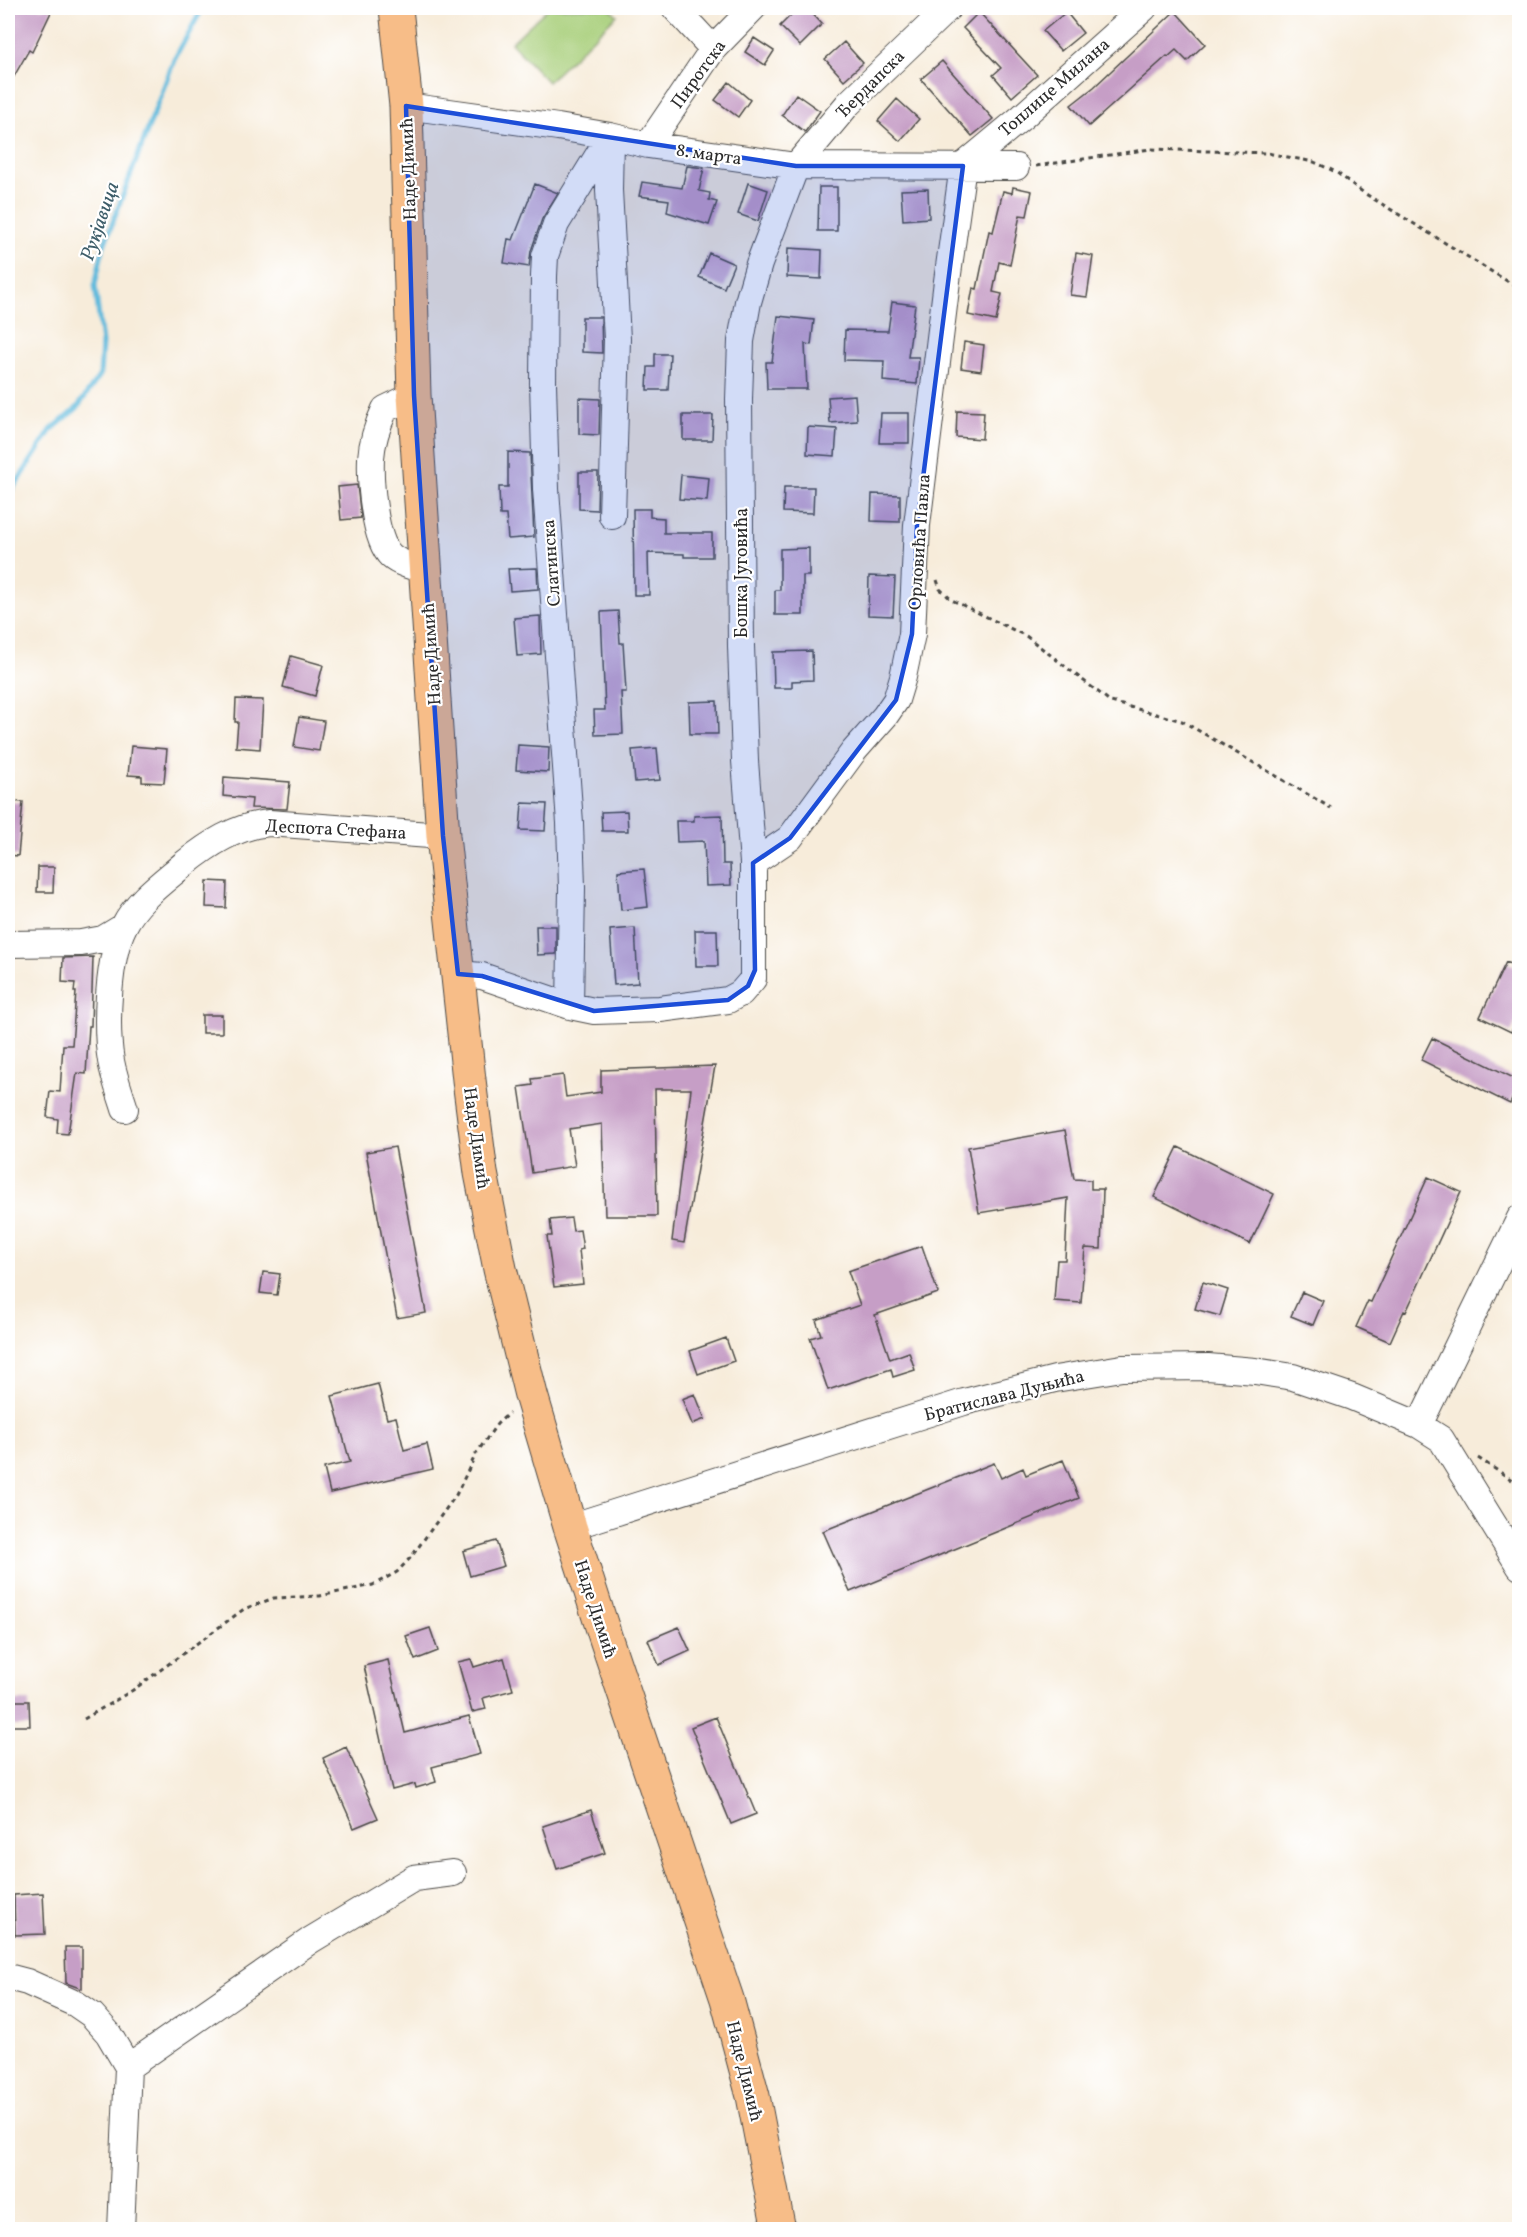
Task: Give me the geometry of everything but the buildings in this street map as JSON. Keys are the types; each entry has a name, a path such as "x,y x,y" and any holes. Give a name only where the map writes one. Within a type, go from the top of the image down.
{"main road":[{"name":"Наде Димић","path":"396,8 406,106 414,395 443,836 482,1173 500,1269 531,1395 570,1527 727,1999 753,2096 779,2229"}],"street":[{"path":"675,8 713,49"},
{"name":"Пиротска","path":"648,145 713,49 753,8"},
{"name":"Ђердапска","path":"796,166 848,104 948,8"},
{"name":"Топлице Милана","path":"963,166 1022,117 1144,8"},
{"name":"8. марта","path":"406,106 434,108 610,135 648,145 796,166 1016,167"},
{"path":"610,135 609,190 617,339 612,516"},
{"name":"Слатинска","path":"570,1006 572,888 570,823 546,489 543,383 544,276 545,256 556,224 610,135"},
{"name":"Бошка Југовића","path":"570,1006 594,1011 660,1009 728,1000 748,986 753,979 753,863 745,761 741,646 739,399 741,340 748,302 759,264 796,166"},
{"name":"Орловића Павла","path":"753,863 790,838 854,751 885,716 896,700 903,677 912,634 917,525 963,166"},
{"path":"414,395 385,409 375,436 371,466 379,537 391,556 408,566 425,570"},
{"name":"Деспота Стефана","path":"8,944 81,943 103,939 123,927 146,898 197,854 227,835 249,825 269,823 443,836"},
{"name":"Деспота Стефана","path":"123,927 112,962 108,1037 111,1063 125,1109"},
{"path":"458,974 483,976 570,1006"},
{"path":"1419,1425 1520,1218"},
{"name":"Братислава Дуњића","path":"570,1527 964,1402 1055,1379 1122,1368 1208,1367 1293,1377 1352,1397 1419,1425 1441,1439 1520,1567"},
{"path":"128,2067 311,1940 414,1878 453,1873"},
{"path":"8,1977 27,1982 76,2004 92,2015 108,2033 128,2067 121,2229"}],"path":[{"path":"1016,167 1061,163 1150,149 1267,153 1314,162 1336,172 1364,193 1520,289"},
{"path":"936,575 940,589 952,600 1026,636 1111,702 1182,721 1331,808"},
{"path":"84,1719 133,1690 243,1609 274,1598 320,1596 373,1585 397,1572 412,1556 456,1495 476,1454 497,1424 531,1395"}],"highlighted area":[{"path":"406,106 796,166 963,166 917,525 912,634 896,700 790,838 753,863 755,970 748,986 728,1000 594,1011 482,976 458,974 443,836 414,395"}],"green space":[{"path":"548,8 609,8 617,15 548,82 511,43"}],"waterway":[{"name":"Рукјавица","path":"8,496 51,430 77,408 100,375 102,343 95,285 103,248 174,60 202,9"}]}
